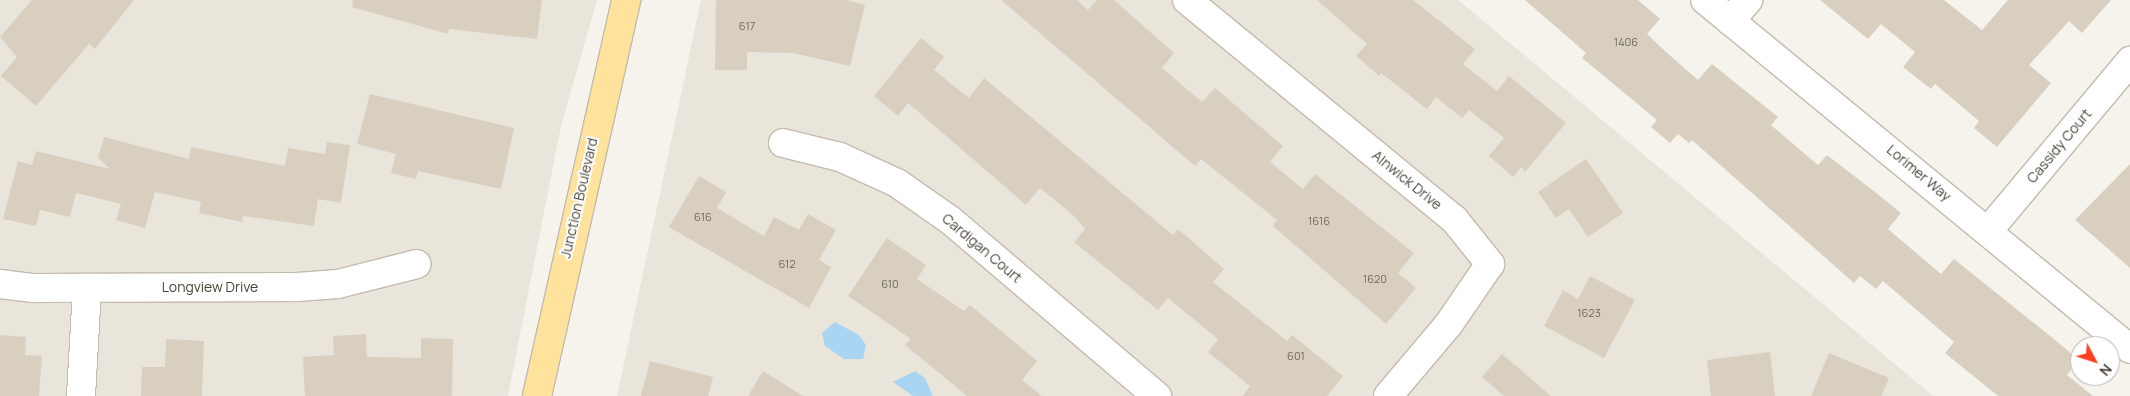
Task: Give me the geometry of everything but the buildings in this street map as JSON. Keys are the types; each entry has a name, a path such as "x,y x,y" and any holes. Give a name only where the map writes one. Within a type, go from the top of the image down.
{"main road":[{"name":"Junction Boulevard","path":"537,396 626,0"}],"street":[{"name":"Alnwick Drive","path":"1187,0 1454,219 1490,264 1448,325 1388,396"},
{"name":"Lorimer Way","path":"1705,0 2130,349"},
{"path":"1730,21 1748,0"},
{"name":"Cassidy Court","path":"1988,232 2130,62"},
{"name":"Cardigan Court","path":"783,143 840,157 897,183 950,220 1157,396"},
{"name":"Longview Drive","path":"0,284 86,288 330,284 417,264"},
{"path":"81,396 86,288"}],"shaded area":[{"path":"0,0 597,0 561,126 508,396 0,396"},
{"path":"701,0 1458,0 1933,396 617,396"}],"water":[{"path":"835,322 859,335 866,345 863,359 844,359 825,346 822,333"},
{"path":"915,371 925,378 933,396 913,396 893,382"}]}
